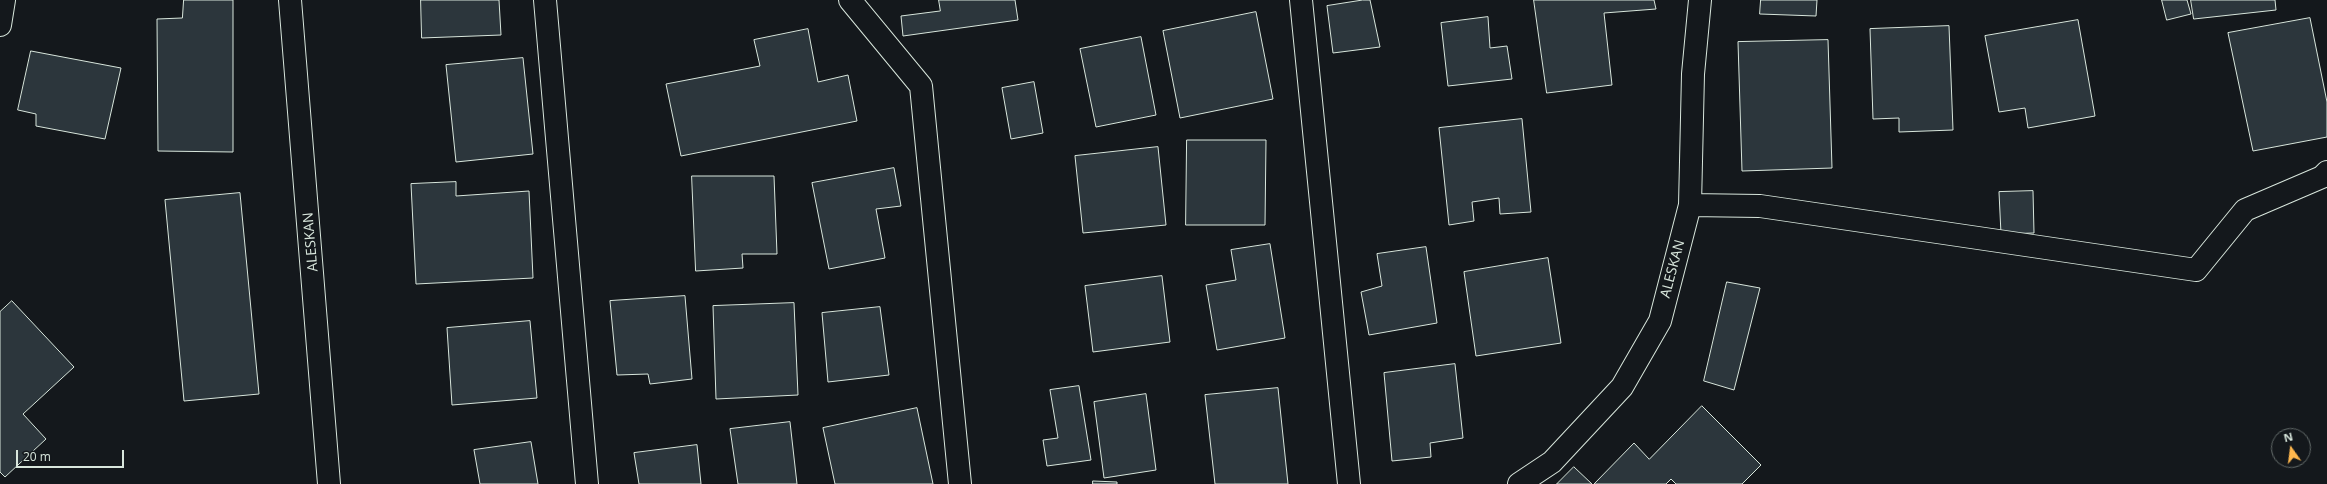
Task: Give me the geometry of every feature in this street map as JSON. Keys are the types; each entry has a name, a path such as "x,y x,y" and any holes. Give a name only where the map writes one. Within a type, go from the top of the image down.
{"street":[{"path":"0,25 4,0"},
{"name":"ALESKAN","path":"290,0 329,484"},
{"path":"545,0 587,484"},
{"path":"850,0 921,86 960,484"},
{"path":"1301,0 1349,484"},
{"name":"ALESKAN","path":"1519,484 1552,462 1622,387 1660,321 1690,205 1693,74 1700,0"},
{"path":"1690,205 1760,206 2196,270 2245,210 2322,177 2327,172"}],"building":[{"path":"184,0 233,0 233,152 158,151 157,19 182,18"},
{"path":"421,0 499,0 501,35 422,38"},
{"path":"939,0 1015,0 1018,20 903,36 901,16 940,11"},
{"path":"1370,0 1380,47 1333,53 1327,6"},
{"path":"1534,0 1654,0 1656,9 1604,13 1612,85 1547,93"},
{"path":"1761,0 1817,0 1816,16 1760,14"},
{"path":"2162,0 2187,0 2191,14 2167,20"},
{"path":"2191,0 2275,0 2276,10 2194,19"},
{"path":"1256,12 1273,99 1180,118 1163,31"},
{"path":"1488,17 1490,48 1507,46 1512,79 1448,86 1441,23"},
{"path":"2310,18 2327,102 2327,137 2253,151 2228,33"},
{"path":"2078,20 2095,116 2028,128 2025,108 1999,112 1985,36"},
{"path":"1949,26 1953,130 1899,132 1899,118 1873,119 1870,29"},
{"path":"808,29 818,82 848,75 857,121 681,156 666,84 760,66 754,40"},
{"path":"1141,37 1156,115 1096,127 1080,49"},
{"path":"1828,40 1832,168 1742,171 1738,42"},
{"path":"31,51 121,68 105,139 36,126 36,114 18,110"},
{"path":"523,58 533,154 456,162 446,65"},
{"path":"1034,82 1043,133 1011,139 1002,88"},
{"path":"1522,119 1531,212 1500,214 1499,198 1472,202 1474,221 1449,225 1439,128"},
{"path":"1187,140 1266,140 1265,225 1186,225"},
{"path":"1158,147 1166,225 1083,233 1075,156"},
{"path":"894,168 901,206 876,209 885,258 829,269 812,183"},
{"path":"692,176 774,176 777,254 742,254 743,268 696,271"},
{"path":"456,182 456,196 529,191 533,278 416,284 411,184"},
{"path":"2033,191 2034,233 2001,234 1999,192"},
{"path":"240,193 259,394 184,401 165,200"},
{"path":"1270,244 1285,338 1217,350 1206,285 1236,280 1231,250"},
{"path":"1426,247 1437,323 1369,335 1361,292 1382,286 1377,254"},
{"path":"1548,258 1561,343 1476,356 1464,272"},
{"path":"1162,276 1170,342 1093,352 1085,286"},
{"path":"1727,282 1760,288 1734,390 1704,381"},
{"path":"685,296 692,379 650,384 648,374 617,375 610,301"},
{"path":"12,301 74,367 23,414 46,439 5,477 0,472 0,312"},
{"path":"794,303 798,395 716,399 713,306"},
{"path":"880,307 889,375 828,382 822,313"},
{"path":"530,321 537,398 452,405 447,328"},
{"path":"1455,364 1463,438 1430,443 1431,457 1392,461 1384,373"},
{"path":"1079,386 1091,460 1047,466 1043,440 1058,438 1050,390"},
{"path":"1278,388 1288,484 1215,484 1205,395"},
{"path":"1146,394 1156,470 1104,478 1094,402"},
{"path":"1702,406 1761,465 1742,484 1676,484 1671,479 1666,484 1594,484 1634,443 1649,459"},
{"path":"917,408 933,484 835,484 823,428"},
{"path":"790,422 797,484 738,484 730,429"},
{"path":"531,442 538,484 480,484 474,450"},
{"path":"697,445 701,484 639,484 634,453"},
{"path":"1574,467 1592,484 1557,484"},
{"path":"1093,481 1117,482 1117,484 1093,484"}]}
